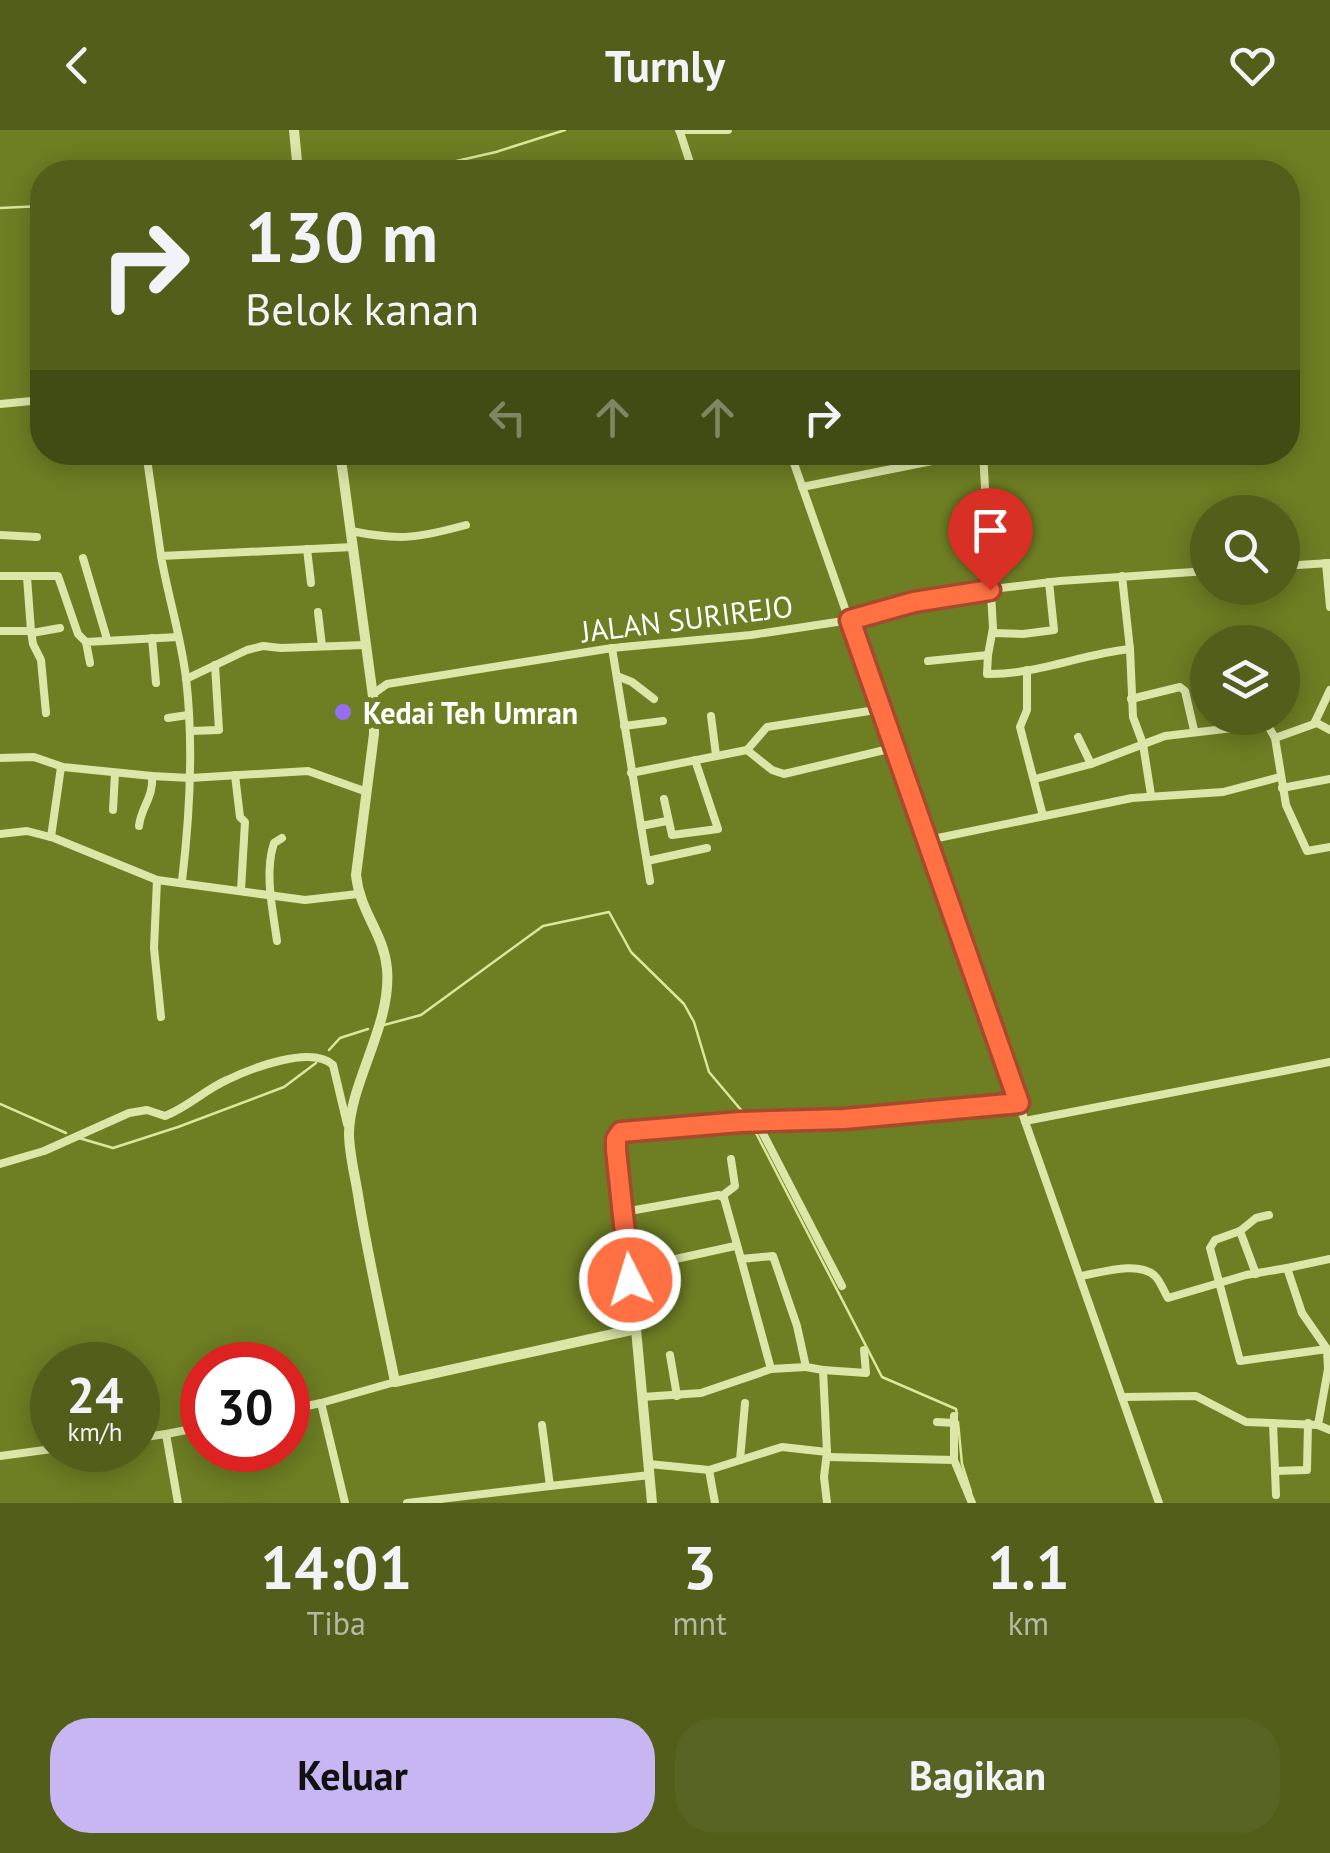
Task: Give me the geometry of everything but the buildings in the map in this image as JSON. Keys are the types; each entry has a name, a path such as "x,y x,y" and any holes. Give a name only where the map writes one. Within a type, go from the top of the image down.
{"street":[{"path":"294,130 297,160"},
{"path":"689,160 679,131 728,130"},
{"path":"0,404 30,401"},
{"path":"148,465 161,556 186,679 190,778 182,881"},
{"path":"342,465 373,694 374,734 356,875 358,894 384,949 388,976 378,1032 356,1097 349,1133"},
{"path":"794,465 1159,1503"},
{"path":"802,487 914,465"},
{"path":"981,465 994,633 988,675 1130,649"},
{"path":"351,531 392,539 414,538 466,525"},
{"path":"0,535 36,537"},
{"path":"161,556 353,547"},
{"path":"307,549 311,583"},
{"path":"83,558 107,639"},
{"path":"1300,565 1328,563 1330,607"},
{"name":"JALAN SURIREJO","path":"373,694 387,684 612,648 751,635 850,620 914,602 990,590 1190,572"},
{"path":"0,576 58,576 78,634 86,642 90,663"},
{"path":"1122,576 1132,717 1143,744 1151,795"},
{"path":"27,577 31,632 41,660 46,713"},
{"path":"994,633 1054,630 1050,582"},
{"path":"318,612 322,646"},
{"path":"0,631 60,628"},
{"path":"152,638 156,683"},
{"path":"86,642 178,638"},
{"path":"186,679 263,646 366,646"},
{"path":"612,648 650,881"},
{"path":"928,661 988,655"},
{"path":"190,731 219,730 215,665"},
{"path":"1027,670 1027,710 1020,727 1043,816"},
{"path":"370,676 387,684"},
{"path":"616,676 632,682 654,699"},
{"path":"1131,700 1180,686 1190,714"},
{"path":"1275,738 1316,722 1330,690"},
{"path":"631,773 747,750 766,727 882,709"},
{"path":"168,718 188,716"},
{"path":"711,716 716,755"},
{"path":"624,726 663,721"},
{"path":"1316,722 1330,730"},
{"path":"1035,780 1190,731"},
{"path":"1273,735 1286,805 1307,851 1330,847"},
{"path":"1078,737 1090,764"},
{"path":"747,750 772,770 784,774 894,748"},
{"path":"0,758 34,757 61,767 190,778 308,771 367,792"},
{"path":"664,799 670,833 676,836 718,829 695,760"},
{"path":"52,837 61,767"},
{"path":"112,810 115,774"},
{"path":"235,775 240,817 245,822 242,890"},
{"path":"138,826 152,794 152,776"},
{"path":"928,840 1151,795 1223,792 1330,779"},
{"path":"641,826 667,821"},
{"path":"0,834 27,831 52,837 157,880 316,900 358,894"},
{"path":"277,941 271,894 272,850 282,838"},
{"path":"647,861 707,848"},
{"path":"157,880 154,948 161,1017"},
{"path":"0,1164 44,1150 129,1113 147,1110 165,1116 227,1080 272,1063 313,1056 333,1064 396,1382"},
{"path":"1024,1121 1330,1062"},
{"path":"652,1503 616,1150 621,1132 829,1120 1019,1103"},
{"path":"758,1122 842,1286"},
{"path":"624,1212 722,1196 735,1186 731,1159"},
{"path":"722,1196 771,1368"},
{"path":"1269,1215 1256,1218 1240,1232 1214,1240 1210,1248 1240,1361 1326,1349"},
{"path":"1240,1232 1256,1274"},
{"path":"631,1290 662,1284 662,1262 736,1246"},
{"path":"741,1258 773,1256 806,1367"},
{"path":"1081,1276 1131,1269 1147,1271 1155,1276 1168,1298 1330,1259"},
{"path":"1287,1268 1302,1313 1326,1349 1328,1368 1318,1425"},
{"path":"310,1406 396,1382 636,1329"},
{"path":"642,1396 676,1396 730,1385 771,1368 866,1373 864,1350"},
{"path":"670,1355 676,1396"},
{"path":"824,1370 827,1503"},
{"path":"1122,1397 1196,1396 1246,1422 1308,1423 1330,1430"},
{"path":"740,1460 745,1403"},
{"path":"321,1404 344,1503"},
{"path":"938,1422 954,1419 954,1460 972,1503"},
{"path":"1274,1422 1276,1495"},
{"path":"1275,1470 1307,1470 1308,1423"},
{"path":"542,1425 550,1486"},
{"path":"160,1435 180,1431"},
{"path":"166,1434 178,1503"},
{"path":"407,1503 650,1470 709,1470 782,1447 827,1454 954,1460"},
{"path":"0,1456 30,1452"},
{"path":"709,1470 714,1503"}],"waterway":[{"path":"461,160 565,130"},
{"path":"0,208 30,207"},
{"path":"384,1025 421,1015 543,926 609,912 631,952 684,1004 694,1022 709,1072 747,1117"},
{"path":"329,1050 340,1038 368,1029"},
{"path":"79,1138 113,1148 284,1087 316,1063"},
{"path":"0,1104 66,1133"},
{"path":"755,1131 882,1377 956,1409 957,1414"},
{"path":"958,1422 962,1464 971,1492"}],"place":[{"name":"Kedai Teh Umran","path":"343,712"}],"route":[{"path":"630,1280 616,1150 621,1132 740,1122 814,1122 1019,1103 850,620 914,602 990,590"}]}
